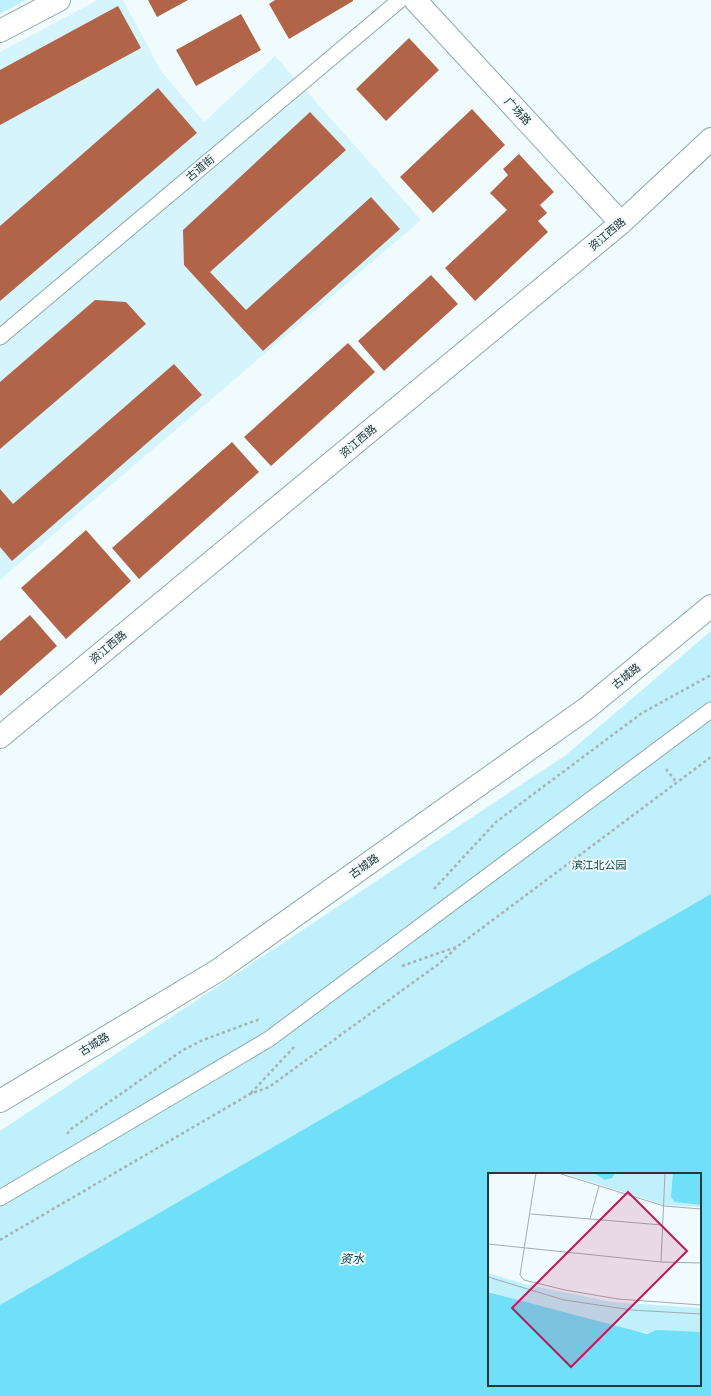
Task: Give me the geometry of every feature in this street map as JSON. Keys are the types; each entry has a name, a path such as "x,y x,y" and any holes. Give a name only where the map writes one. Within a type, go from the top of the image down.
{"street":[{"path":"0,31 59,0"},
{"name":"古道街","path":"0,337 400,0"},
{"name":"广场路","path":"414,0 622,222"},
{"name":"资江西路","path":"0,737 622,222 711,139"},
{"name":"古城路","path":"0,1101 217,971 587,708 711,606"},
{"path":"0,1198 269,1039 711,710"}],"path":[{"path":"434,890 496,822 642,713 711,675"},
{"path":"0,1240 250,1094 269,1087 440,963 458,946 711,757"},
{"path":"400,967 458,946"},
{"path":"66,1134 70,1129 183,1050 203,1040 261,1019"},
{"path":"250,1094 298,1043"}],"shaded area":[{"path":"98,0 123,0 161,71 204,122 275,56 421,220 0,580 0,52"}],"green space":[{"path":"0,0 26,0 0,14"},
{"name":"滨江北公园","path":"711,631 711,929 0,1308 0,1131 566,755"}],"water":[{"name":"资水","path":"711,894 711,1396 0,1396 0,1305"}],"building":[{"path":"148,0 188,0 157,17"},
{"path":"275,0 353,1 289,39 269,4"},
{"path":"118,6 141,48 0,125 0,70"},
{"path":"241,14 261,50 196,86 176,50"},
{"path":"409,38 439,70 386,121 356,89"},
{"path":"158,88 197,133 0,301 0,226"},
{"path":"472,109 505,145 433,213 400,177"},
{"path":"310,112 346,150 210,272 246,310 371,197 400,229 263,351 184,265 183,230"},
{"path":"519,154 554,192 540,205 547,213 538,221 548,232 475,301 445,268 507,210 490,193 508,175 503,169"},
{"path":"431,275 458,304 384,371 358,341"},
{"path":"95,300 126,302 146,324 0,449 0,382"},
{"path":"348,343 375,372 271,466 244,437"},
{"path":"174,364 202,395 12,561 0,547 0,489 13,504"},
{"path":"232,442 259,472 139,579 112,548"},
{"path":"86,530 131,581 66,639 21,588"},
{"path":"30,615 57,646 0,696 0,641"}]}
